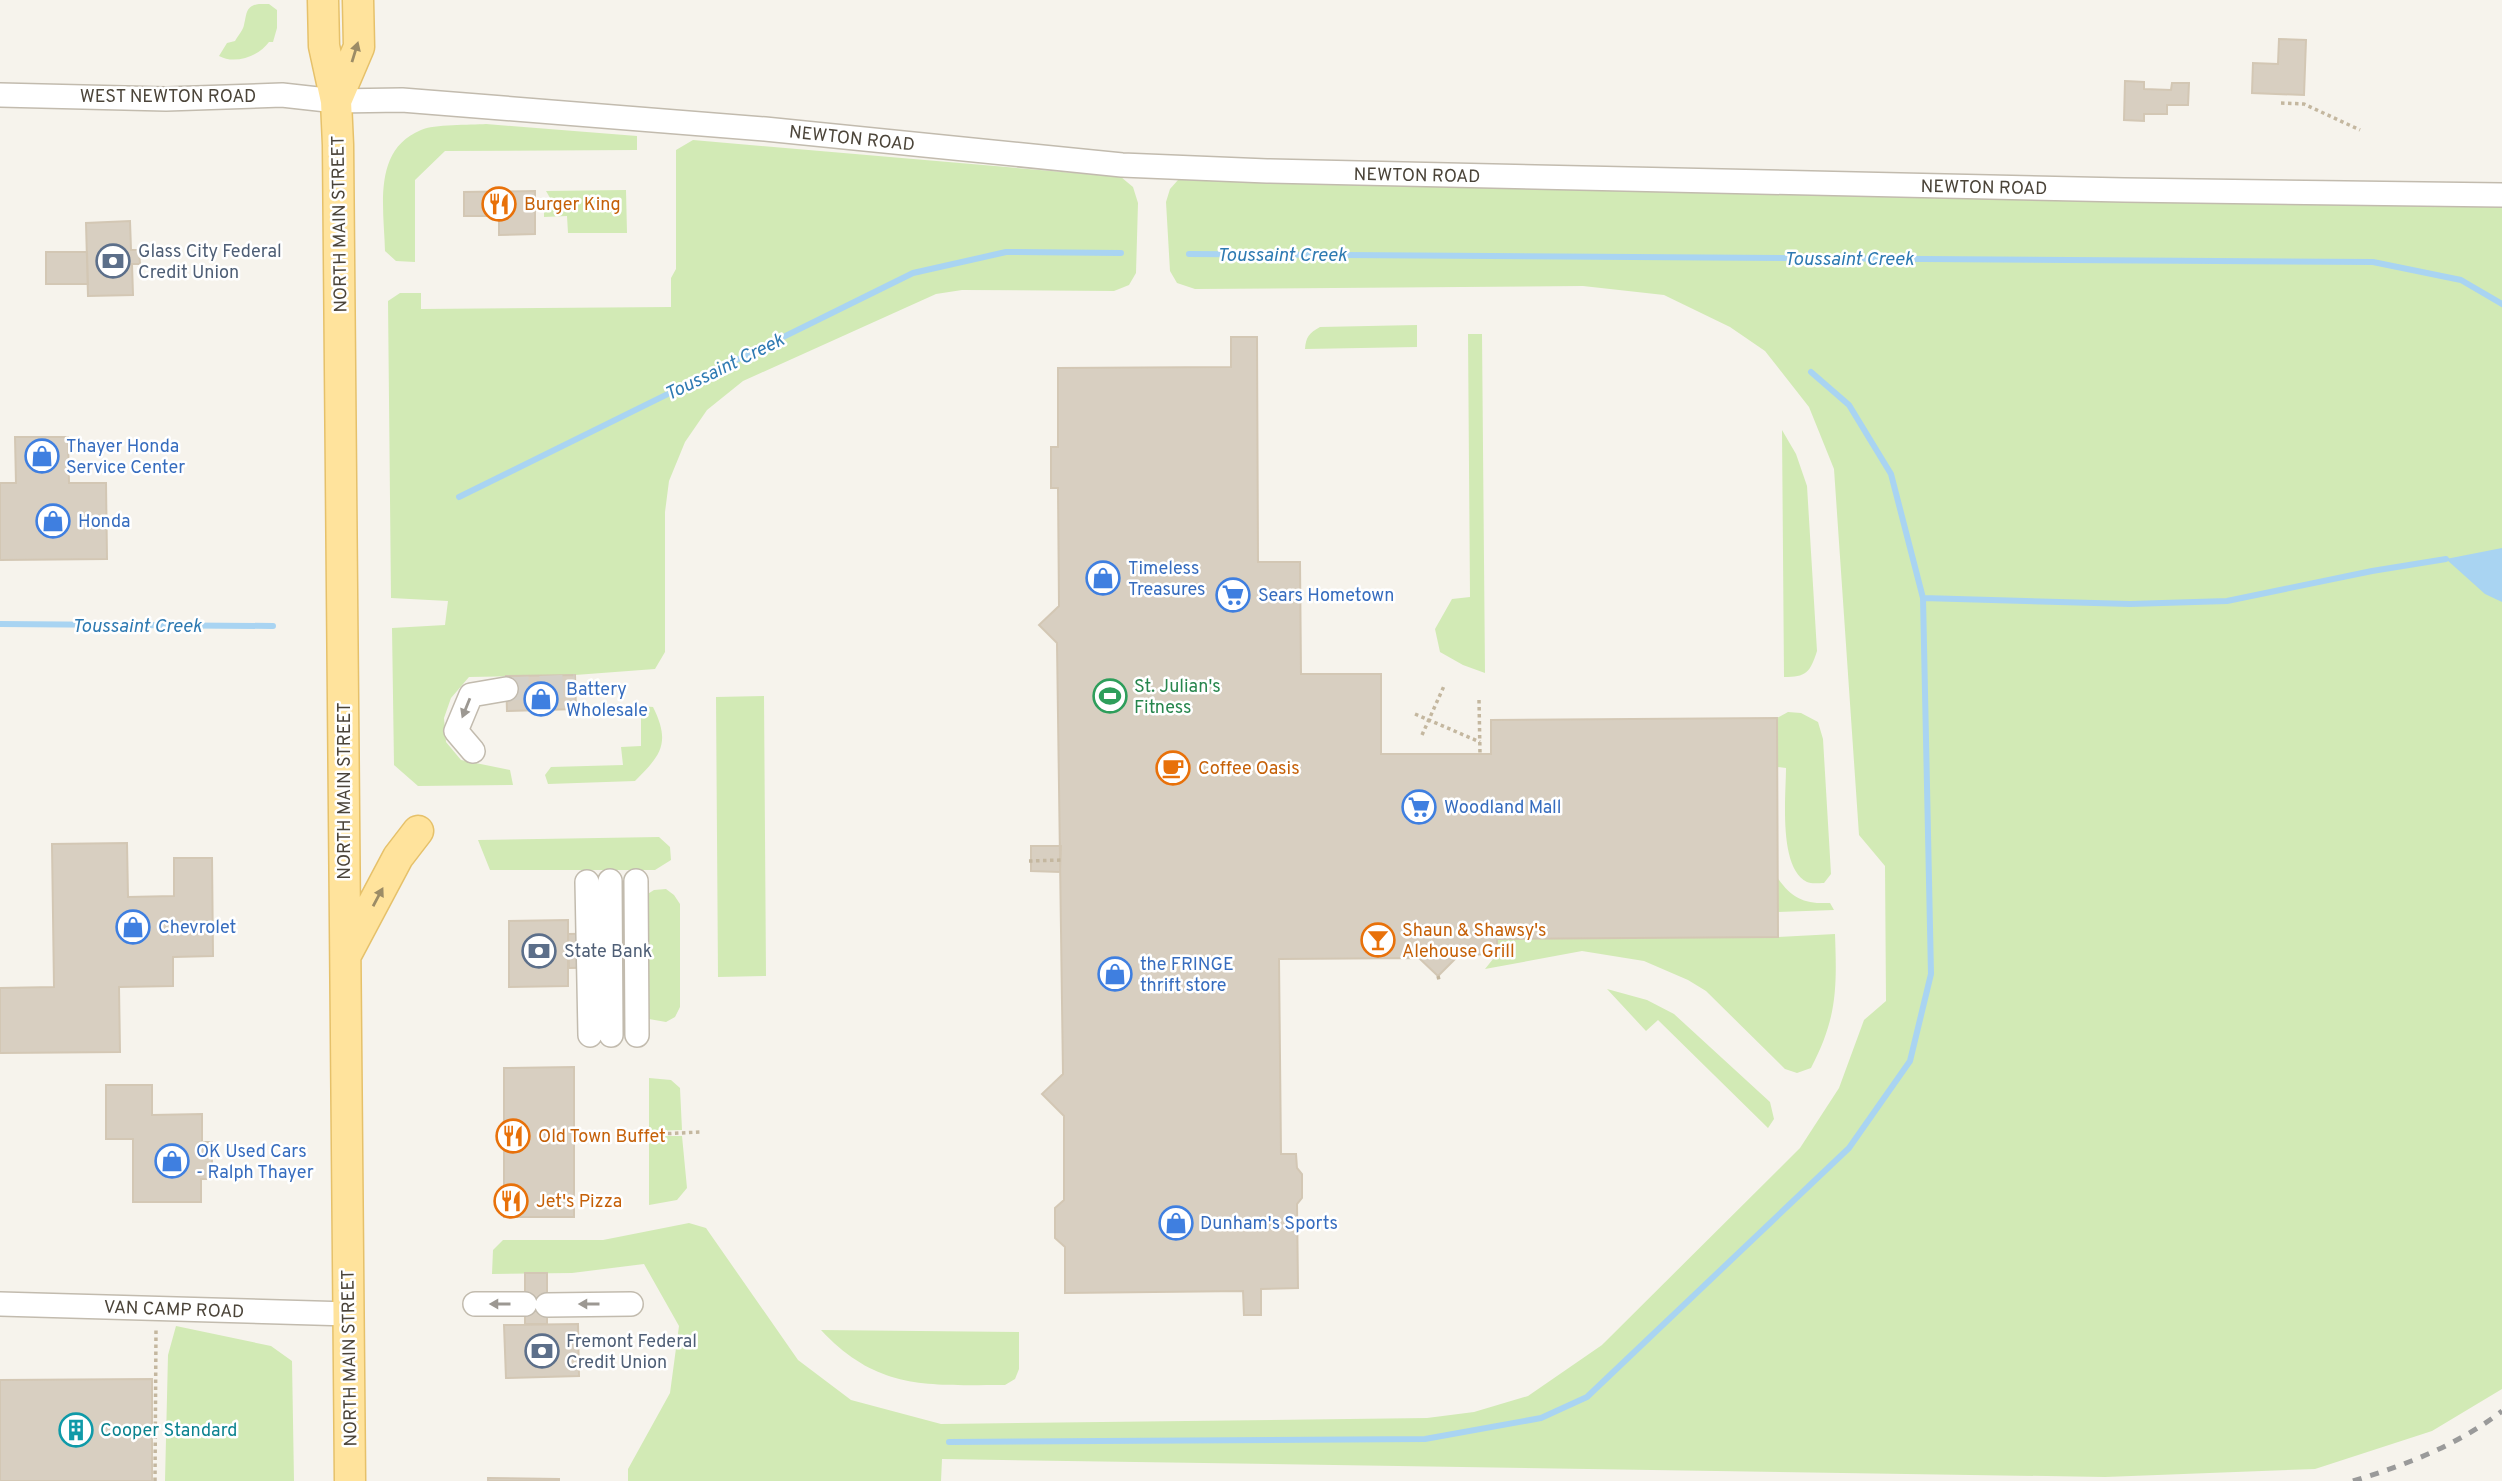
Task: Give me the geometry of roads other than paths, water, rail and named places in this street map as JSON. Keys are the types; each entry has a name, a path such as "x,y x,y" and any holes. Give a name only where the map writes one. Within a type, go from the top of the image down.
{"main road":[{"path":"323,0 324,46 336,101"},
{"path":"336,101 359,47 358,0"},
{"name":"NORTH MAIN STREET","path":"336,101 351,1481"},
{"path":"346,957 398,857 418,831"}],"street":[{"name":"WEST NEWTON ROAD","path":"0,95 166,99 282,95 336,101"},
{"name":"NEWTON ROAD","path":"336,101 402,100 503,107 765,129 1122,165 1294,172 2014,188 2502,195"},
{"path":"473,751 456,730 471,695 506,689"},
{"path":"611,881 612,1034 611,881"},
{"name":"VAN CAMP ROAD","path":"0,1304 349,1314"},
{"path":"475,1304 631,1304"}],"water":[{"path":"2502,548 2502,602 2485,594 2446,559"}],"waterway":[{"name":"Toussaint Creek","path":"459,497 913,273 1006,252 1121,253"},
{"name":"Toussaint Creek","path":"1189,254 2373,262 2461,280 2502,304"},
{"path":"949,1442 1425,1439 1541,1418 1587,1397 1849,1148 1910,1061 1931,974 1923,598 1891,474 1849,405 1811,372"},
{"path":"1923,598 2130,604 2227,601 2372,571 2446,559"},
{"name":"Toussaint Creek","path":"0,624 273,626"}],"tunnel":[{"path":"506,689 575,686"}],"railway":[{"path":"2353,1481 2431,1453 2468,1434 2502,1411"}],"place":[{"name":"Burger King","path":"499,204"},
{"name":"Glass City Federal Credit Union","path":"113,261"},
{"name":"Thayer Honda Service Center","path":"42,456"},
{"name":"Honda","path":"53,521"},
{"name":"Timeless Treasures","path":"1103,578"},
{"name":"Sears Hometown","path":"1233,595"},
{"name":"St. Julian's Fitness","path":"1110,696"},
{"name":"Battery Wholesale","path":"541,699"},
{"name":"Coffee Oasis","path":"1173,768"},
{"name":"Woodland Mall","path":"1419,807"},
{"name":"Chevrolet","path":"133,927"},
{"name":"Shaun & Shawsy's Alehouse Grill","path":"1378,940"},
{"name":"State Bank","path":"539,951"},
{"name":"the FRINGE thrift store","path":"1115,974"},
{"name":"Old Town Buffet","path":"513,1136"},
{"name":"OK Used Cars - Ralph Thayer","path":"172,1161"},
{"name":"Jet's Pizza","path":"511,1201"},
{"name":"Dunham's Sports","path":"1176,1223"},
{"name":"Fremont Federal Credit Union","path":"542,1351"},
{"name":"Cooper Standard","path":"76,1430"}]}
